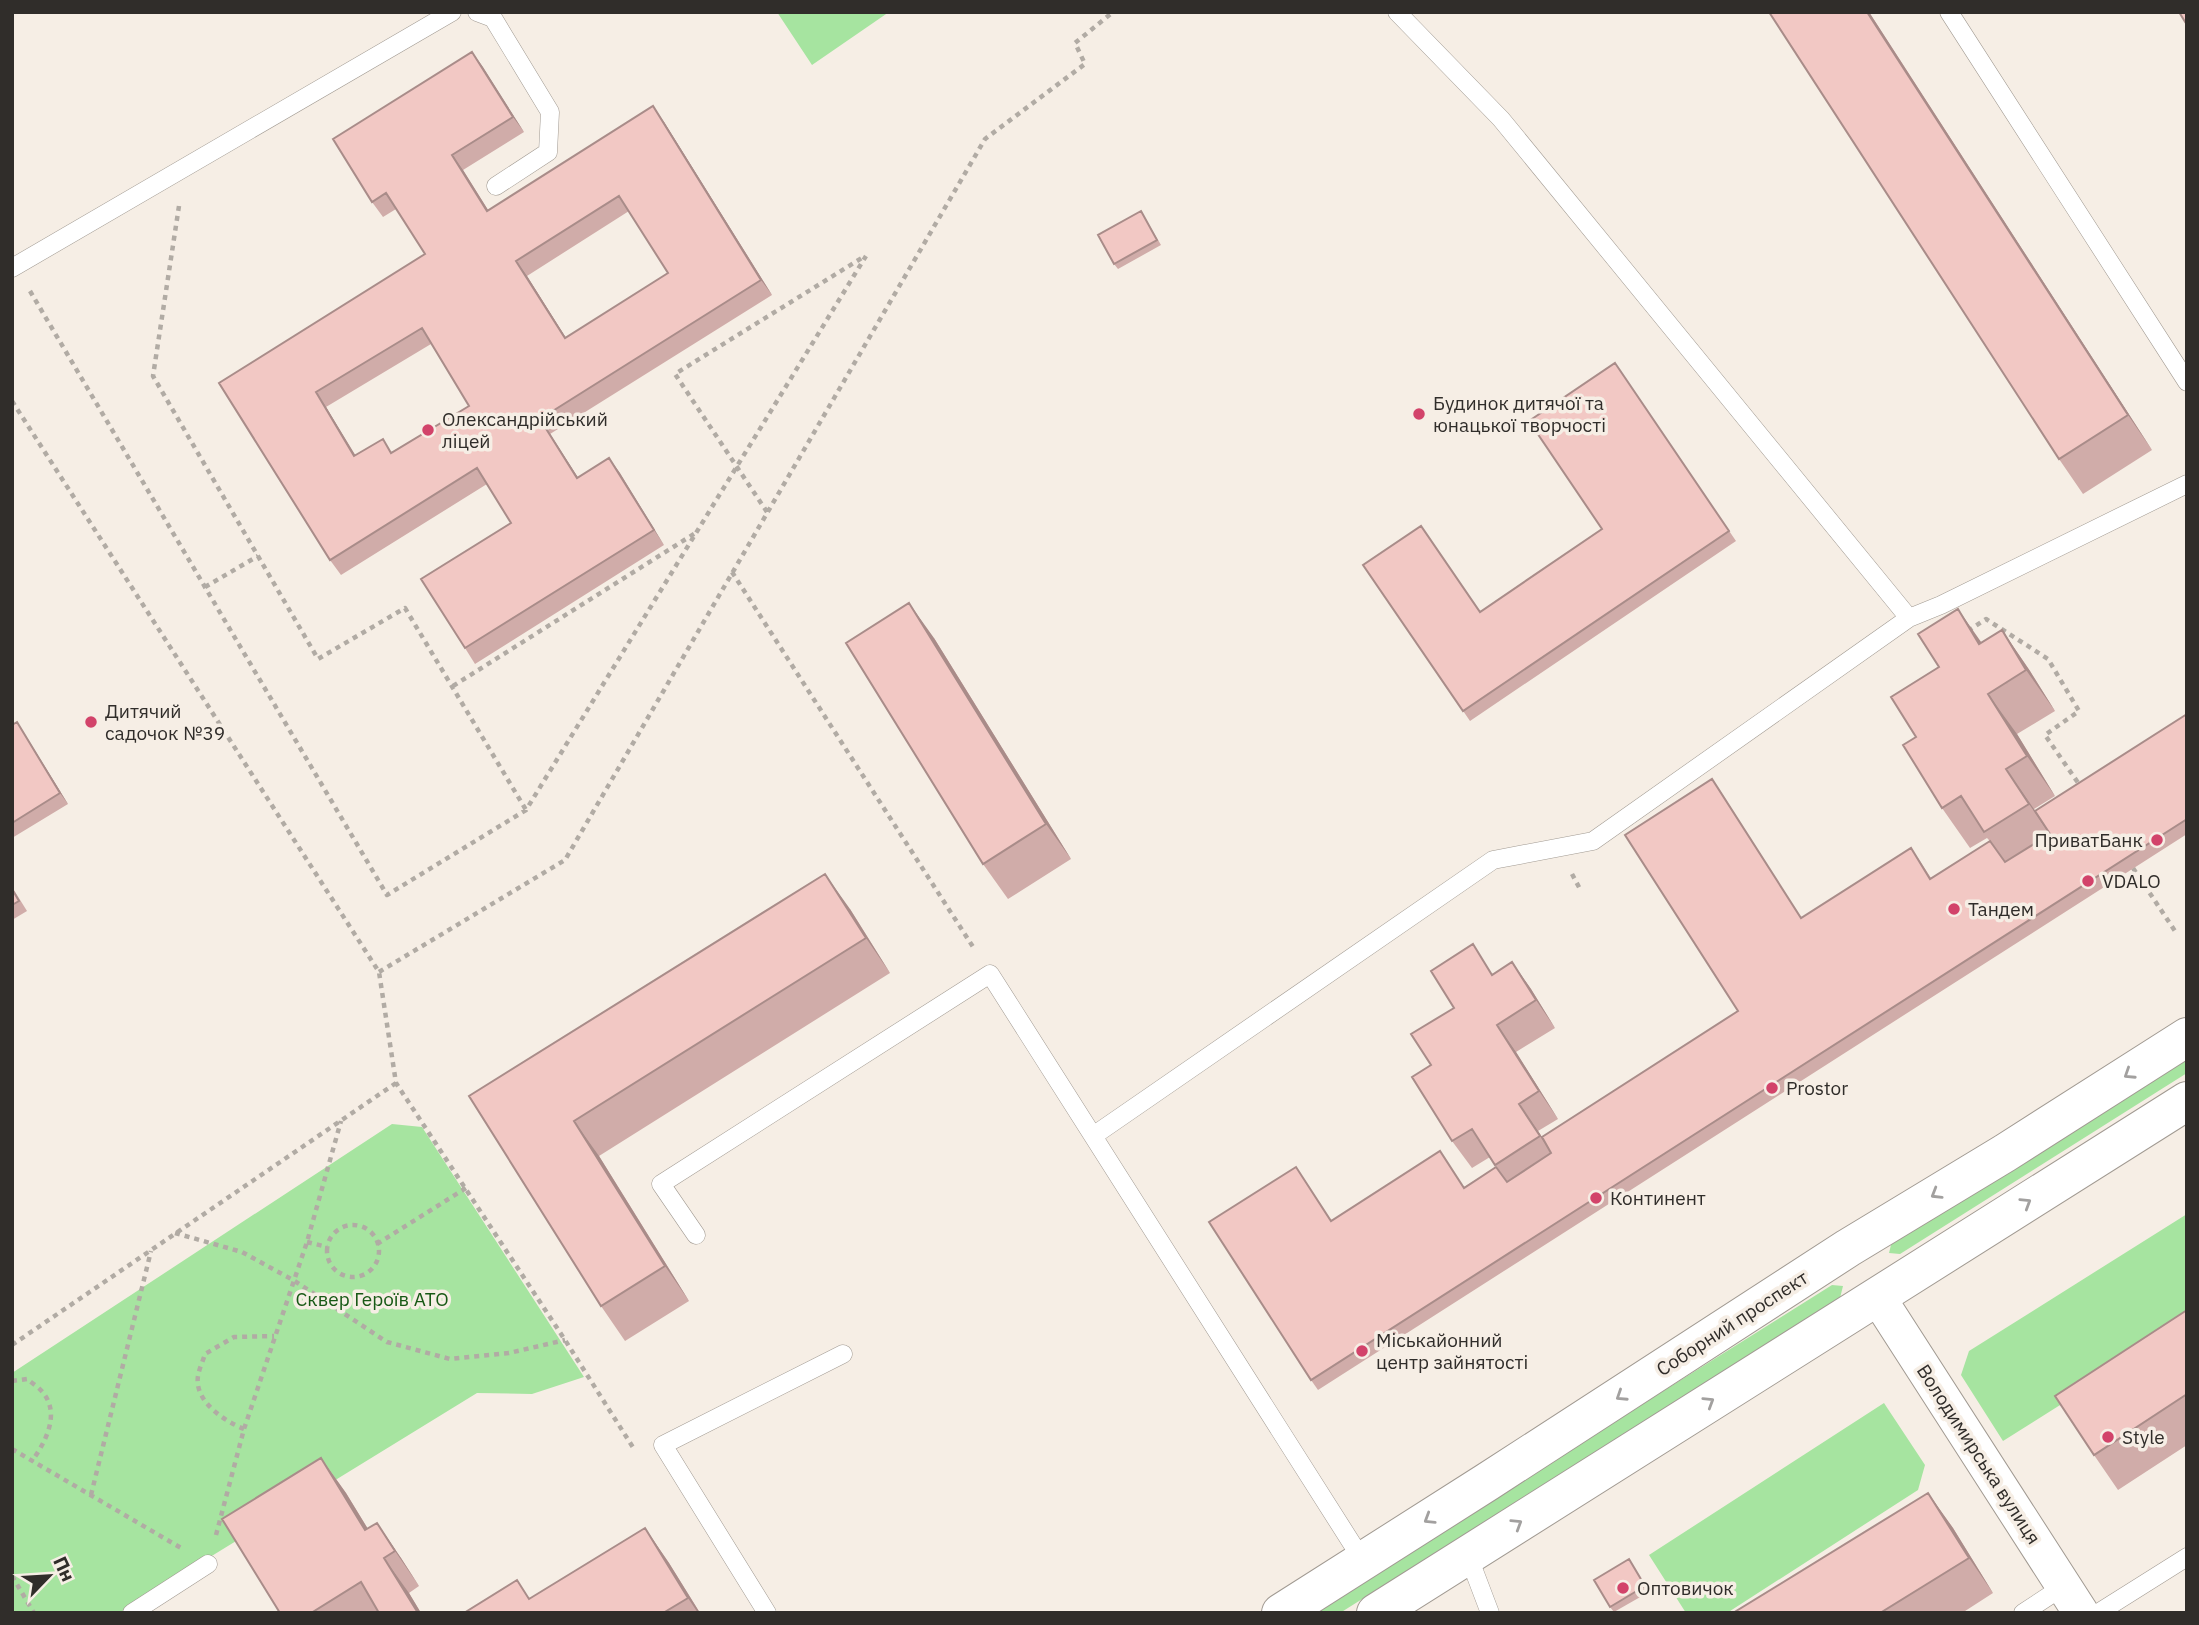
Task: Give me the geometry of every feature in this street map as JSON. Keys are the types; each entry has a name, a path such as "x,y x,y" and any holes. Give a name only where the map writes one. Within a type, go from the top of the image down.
{"main road":[{"name":"Соборний проспект","path":"1281,1613 1848,1248 2005,1153 2187,1037"},
{"path":"1376,1613 2187,1101"},
{"path":"1848,1248 1878,1296"}],"street":[{"name":"Володимирська вулиця","path":"1878,1296 2072,1600"}],"lane":[{"path":"14,267 452,12"},
{"path":"477,12 493,18 551,112 548,152 496,186"},
{"path":"1397,12 1501,119 1909,618"},
{"path":"1949,12 2187,382"},
{"path":"1093,1136 1493,860 1593,841 1909,618 1941,605 2187,484"},
{"path":"696,1235 660,1184 990,974 1363,1561"},
{"path":"767,1613 663,1445 843,1354"},
{"path":"1468,1555 1490,1613"},
{"path":"2098,1613 2187,1557"},
{"path":"132,1613 208,1564"},
{"path":"2023,1613 2072,1600"}],"path":[{"path":"379,972 565,860 985,139 1085,64 1075,43 1113,12"},
{"path":"185,167 153,376 318,659 405,607 526,810"},
{"path":"14,267 387,895 526,810 698,531 737,467 801,361 866,256 675,374 737,467 767,512"},
{"path":"12,401 379,972 396,1083 637,1453"},
{"path":"452,686 698,531"},
{"path":"205,587 258,556"},
{"path":"733,572 990,974"},
{"path":"1962,634 1986,619 2048,659 2079,711 2045,735 2085,794"},
{"path":"2133,868 2175,931"},
{"path":"1570,870 1580,889"},
{"path":"12,1345 396,1083"},
{"path":"12,1449 208,1564 244,1429 307,1242 341,1121"},
{"path":"377,1244 466,1188"},
{"path":"351,1225 367,1230 379,1252 372,1268 358,1277 349,1277 342,1275 330,1263 327,1247 335,1233 351,1225"},
{"path":"175,1233 242,1252 293,1280 387,1342 450,1359 509,1353 565,1340"},
{"path":"307,1242 327,1247"},
{"path":"91,1495 151,1250"},
{"path":"244,1429 226,1422 204,1401 197,1379 205,1354 234,1337 274,1336"},
{"path":"12,1381 27,1379 44,1394 50,1409 47,1440 32,1461"},
{"path":"12,1576 34,1613"}],"green space":[{"path":"777,12 889,12 812,65"},
{"path":"2187,1055 2187,1073 1900,1254 1889,1253 1892,1241"},
{"name":"Сквер Героїв АТО","path":"392,1124 422,1127 584,1377 532,1394 477,1393 119,1613 12,1613 12,1373"},
{"path":"2187,1214 2187,1325 2003,1441 1961,1375 1969,1351"},
{"path":"1832,1285 1843,1286 1840,1298 1340,1613 1310,1613"},
{"path":"1884,1403 1925,1465 1918,1490 1727,1613 1686,1613 1649,1555"}],"building":[{"path":"1769,12 1867,12 2128,415 2059,459"},
{"path":"2179,12 2187,12 2187,25"},
{"path":"472,52 513,117 452,155 487,211 653,106 761,280 540,419 577,478 609,458 654,530 465,648 421,579 511,523 477,468 330,560 219,383 425,254 386,193 372,202 333,139","holes":["619,196 668,273 565,338 516,261","422,328 469,406 391,453 383,439 354,456 316,392"]},
{"path":"1141,211 1157,240 1114,264 1098,235"},
{"path":"1615,363 1729,531 1463,711 1363,565 1421,526 1480,612 1602,529 1529,421"},
{"path":"909,603 1046,824 983,864 846,643"},
{"path":"1958,609 1979,644 2002,630 2026,670 1988,694 2027,756 2006,769 2029,804 1984,832 1961,796 1942,808 1903,745 1916,737 1891,697 1939,667 1918,634"},
{"path":"2187,714 2187,819 1311,1380 1209,1222 1296,1167 1331,1221 1440,1151 1464,1188 1496,1167 1507,1182 1551,1153 1542,1137 1738,1011 1625,835 1712,779 1801,918 1911,848 1930,879 1990,841 2005,862 2050,834 2035,811"},
{"path":"17,722 60,793 12,823 12,725"},
{"path":"825,874 866,938 574,1121 665,1266 601,1306 469,1096"},
{"path":"12,889 19,901 12,905"},
{"path":"1473,944 1492,975 1512,962 1536,1000 1497,1025 1539,1091 1519,1104 1540,1136 1495,1165 1472,1129 1452,1141 1412,1077 1431,1065 1411,1034 1454,1008 1431,971"},
{"path":"2187,1310 2187,1394 2094,1455 2055,1396"},
{"path":"321,1458 365,1530 377,1523 395,1551 384,1558 418,1613 379,1613 361,1582 311,1613 280,1613 222,1519"},
{"path":"1928,1493 1969,1558 1880,1613 1733,1613"},
{"path":"645,1528 688,1598 663,1613 464,1613 517,1580 529,1599"},
{"name":"Оптовичок","path":"1629,1559 1645,1586 1610,1607 1594,1580"}],"place":[{"name":"Будинок дитячої та юнацької творчості","path":"1419,414"},
{"name":"Олександрійський ліцей","path":"428,430"},
{"name":"Дитячий садочок №39","path":"91,722"},
{"name":"ПриватБанк","path":"2157,840"},
{"name":"VDALO","path":"2088,881"},
{"name":"Тандем","path":"1954,909"},
{"name":"Prostor","path":"1772,1088"},
{"name":"Континент","path":"1596,1198"},
{"name":"Міськайонний центр зайнятості","path":"1362,1351"},
{"name":"Style","path":"2108,1437"},
{"name":"Оптовичок","path":"1623,1588"}]}
